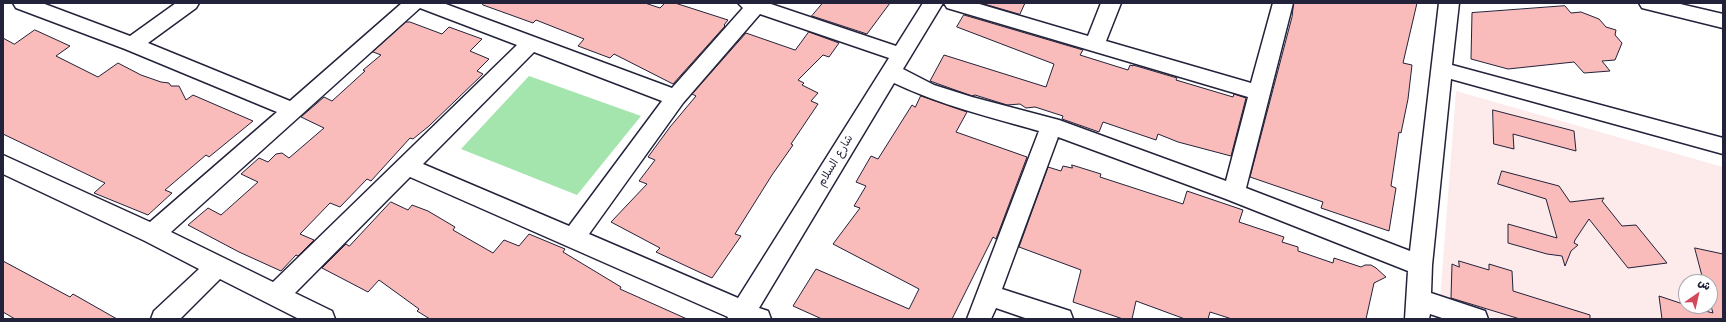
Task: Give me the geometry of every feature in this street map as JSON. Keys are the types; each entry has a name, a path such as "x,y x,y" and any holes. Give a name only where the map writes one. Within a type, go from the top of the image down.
{"street":[{"path":"23,3 132,44 292,110"},
{"path":"132,44 189,3"},
{"path":"152,234 414,3"},
{"path":"424,3 676,98"},
{"name":"شارع السلام","path":"747,317 895,64 933,3"},
{"path":"954,3 1258,92"},
{"path":"1096,44 1112,3"},
{"path":"1234,193 1258,92 1283,3"},
{"path":"1449,3 1443,70 1420,265 1418,309 1476,319"},
{"path":"1649,3 1723,21"},
{"path":"573,238 676,98 752,4 895,64 934,93 1051,126 1234,193 1420,265"},
{"path":"276,296 530,44"},
{"path":"1443,70 1723,146"},
{"path":"979,319 1051,126"},
{"path":"3,164 152,234 323,319"},
{"path":"407,166 573,238 747,317"},
{"path":"164,319 217,267"},
{"path":"989,295 1060,319"}],"shaded area":[{"path":"1456,91 1723,167 1723,319 1497,319 1440,300"}],"green space":[{"path":"529,76 641,116 577,195 461,149"}],"building":[{"path":"483,3 645,3 660,8 665,3 675,3 728,20 724,25 725,26 673,84 614,54 610,58 578,46 584,39 536,20 533,23 483,5"},
{"path":"823,3 890,3 867,34 812,16"},
{"path":"981,3 1025,3 1020,14"},
{"path":"1294,3 1417,3 1403,63 1412,65 1408,99 1401,133 1399,132 1391,186 1396,188 1389,231 1321,208 1323,202 1250,177 1292,17"},
{"path":"1565,6 1571,13 1581,12 1599,19 1606,27 1616,30 1615,35 1622,43 1615,60 1602,61 1610,71 1584,73 1574,62 1508,69 1471,59 1472,13"},
{"path":"964,15 1083,50 1080,55 1128,70 1130,65 1133,65 1233,97 1234,94 1246,98 1231,156 1178,142 1158,134 1156,140 1103,122 1099,132 1062,119 1063,116 1035,107 1026,108 1020,104 1007,105 975,95 972,96 930,81 944,55 1046,87 1054,64 957,27"},
{"path":"406,22 410,22 442,34 449,27 482,39 470,51 489,59 477,71 483,74 429,126 413,139 410,138 371,181 367,179 340,207 330,203 300,234 314,240 298,256 296,255 281,271 239,252 188,225 208,208 221,215 258,182 241,174 259,158 268,162 276,154 282,153 289,158 324,128 301,117 324,97 332,101 365,71 363,70 381,55 373,52"},
{"path":"35,30 70,46 56,56 98,77 118,63 141,75 161,82 169,83 171,86 179,86 186,100 193,95 253,121 209,157 206,155 165,190 172,193 148,215 94,193 105,183 3,134 3,38 14,44"},
{"path":"809,32 839,43 829,57 823,55 798,80 804,83 802,85 818,93 811,101 818,104 791,144 793,145 772,175 735,234 741,236 712,278 656,252 660,248 611,222 647,184 639,181 655,160 648,157 670,127 696,96 692,94 746,33 795,50"},
{"path":"921,96 967,112 956,132 1027,157 996,239 993,237 952,319 822,319 793,306 816,269 909,309 919,289 833,244 860,208 854,206 866,186 856,182 871,156 878,159 912,105 915,107"},
{"path":"1493,110 1574,131 1576,151 1513,134 1514,149 1494,144"},
{"path":"1072,165 1101,174 1100,177 1183,204 1187,191 1243,210 1239,222 1284,237 1282,242 1298,247 1298,251 1333,263 1334,258 1361,267 1371,265 1386,277 1374,283 1366,319 1232,319 1210,312 1208,319 1185,319 1136,301 1132,319 1123,319 1073,302 1081,270 1019,247 1048,167 1061,171 1063,166 1072,168"},
{"path":"1502,171 1559,186 1570,202 1604,198 1602,201 1622,226 1636,225 1667,263 1628,268 1589,219 1575,240 1574,243 1578,245 1571,251 1565,266 1562,256 1547,254 1508,243 1508,224 1557,238 1546,199 1498,184"},
{"path":"391,202 408,210 412,205 428,211 455,227 453,230 493,253 504,240 519,246 529,234 565,249 563,252 621,287 620,289 687,319 430,319 417,311 419,309 379,280 368,292 322,268 346,244 349,246"},
{"path":"1695,248 1723,254 1723,319 1662,319 1659,296 1678,302 1678,314 1718,314 1718,274 1702,274"},
{"path":"3,261 70,297 73,294 117,319 15,319 3,312"},
{"path":"1459,261 1489,270 1489,264 1512,271 1513,291 1590,315 1590,319 1520,319 1451,298 1452,264 1459,267"}]}
